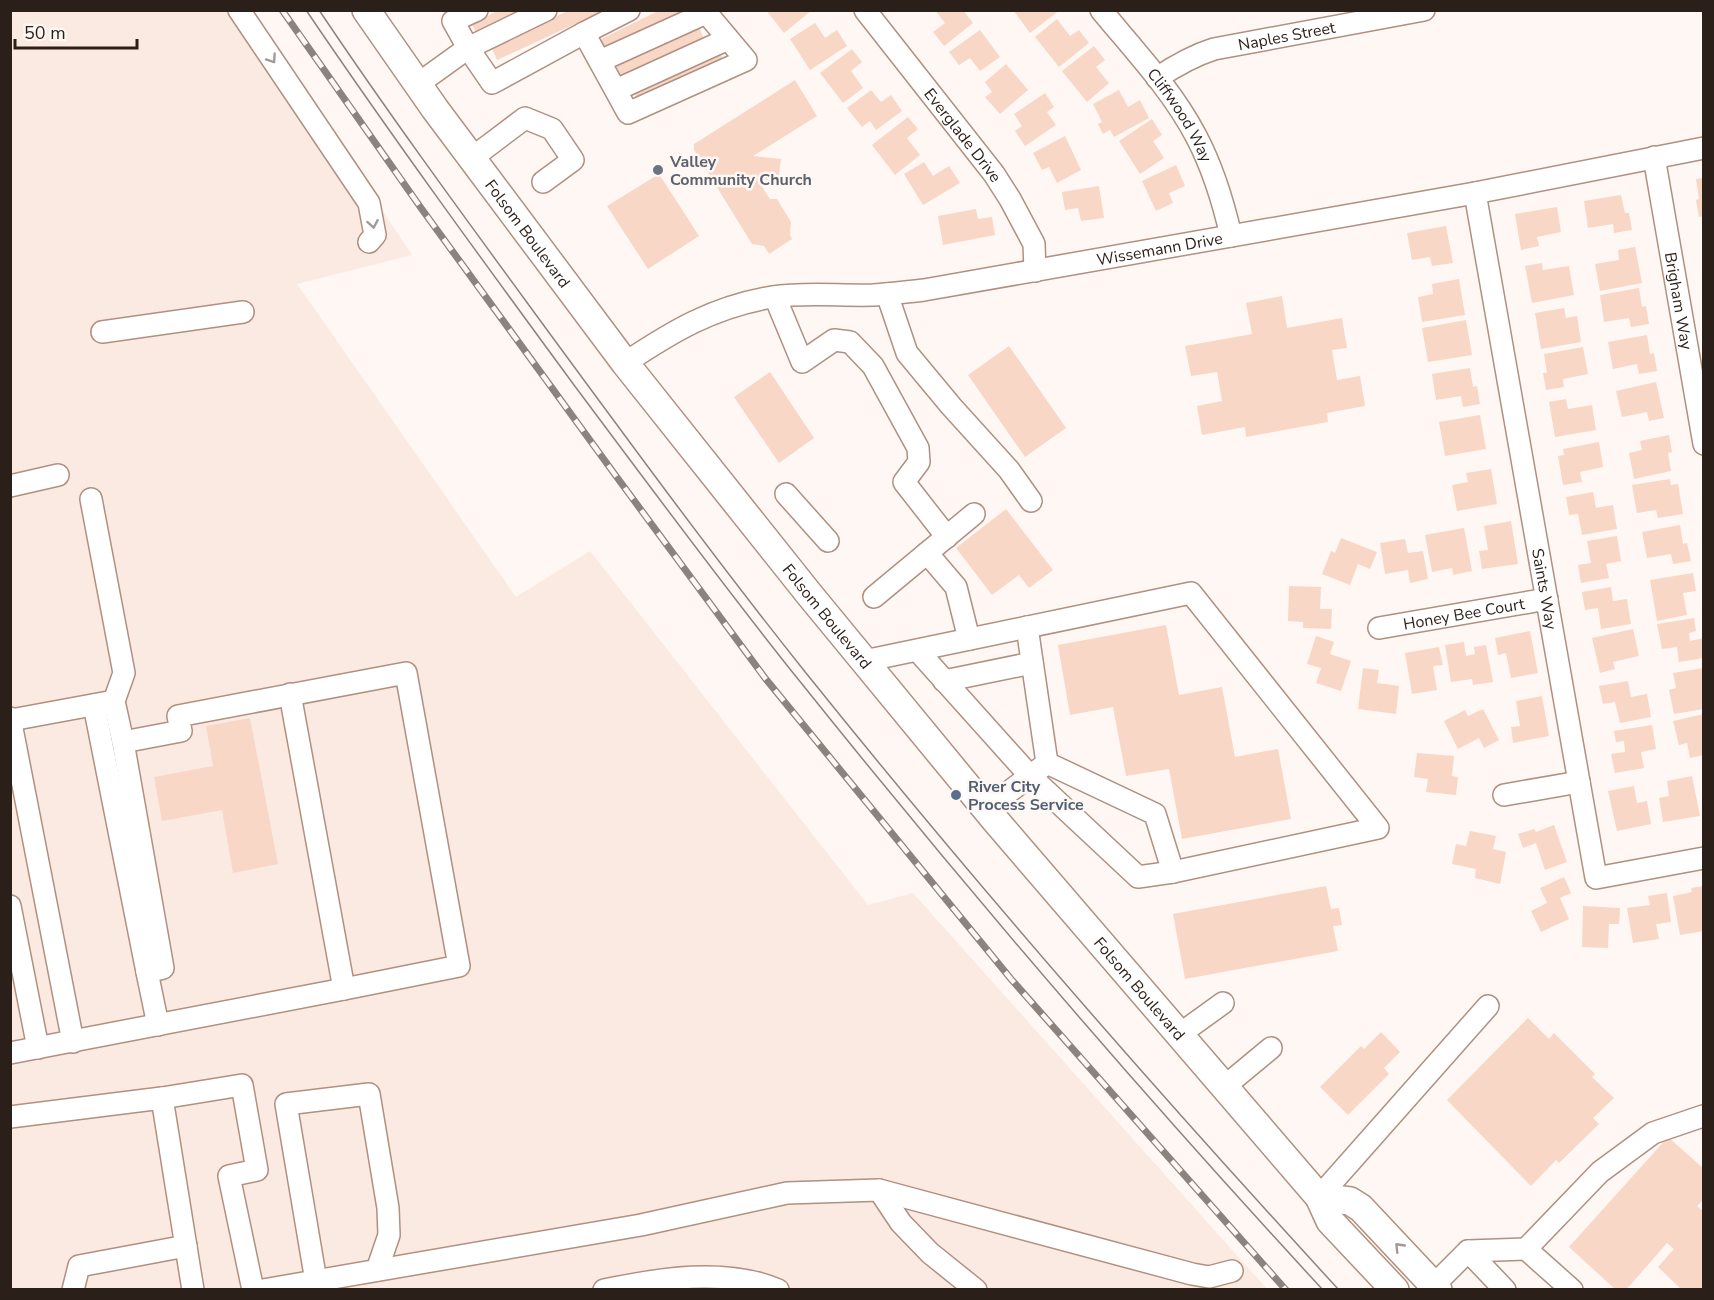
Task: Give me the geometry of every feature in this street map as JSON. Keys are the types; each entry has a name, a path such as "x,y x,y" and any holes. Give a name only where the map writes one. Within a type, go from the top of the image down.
{"main road":[{"name":"Folsom Boulevard","path":"366,10 472,158 625,363 864,661 986,809 1318,1197 1330,1221 1395,1290"},
{"path":"1318,1197 1350,1201 1361,1208 1436,1287"}],"street":[{"path":"240,10 369,203 375,235 369,242"},
{"path":"477,10 453,21 492,83 629,10"},
{"path":"418,84 468,48 546,10"},
{"name":"Everglade Drive","path":"866,10 994,174 1034,244 1035,271"},
{"name":"Cliffwood Way","path":"1101,10 1178,106 1200,144 1213,171 1231,236"},
{"name":"Naples Street","path":"1157,78 1196,54 1214,49 1424,10"},
{"path":"584,33 616,90 728,39 705,12 600,61"},
{"path":"472,158 525,118 552,129 573,160 543,182"},
{"name":"Wissemann Drive","path":"625,363 683,326 738,305 775,297 887,294 924,290 1475,193 1704,148"},
{"name":"Brigham Way","path":"1654,157 1704,444"},
{"name":"Saints Way","path":"1475,193 1596,878 1704,858"},
{"path":"887,294 907,353 1010,471 1031,501"},
{"path":"775,297 802,362 834,340 850,342 873,366 918,448 920,462 904,482 947,537"},
{"path":"102,332 243,312"},
{"path":"10,486 58,476"},
{"path":"786,494 828,541"},
{"path":"91,499 124,673 104,703 147,972 158,1025"},
{"path":"874,597 974,514"},
{"path":"927,553 956,587 969,639"},
{"path":"864,661 1191,593 1378,828 1173,872 1138,877 1030,776 917,650"},
{"name":"Honey Bee Court","path":"1379,628 1547,599"},
{"path":"1027,627 1047,763"},
{"path":"944,681 1032,663"},
{"path":"10,1053 459,966 406,673 178,716 181,731 123,742"},
{"path":"290,694 344,989"},
{"path":"73,1042 11,719 104,703"},
{"path":"104,703 123,742 163,968 147,972"},
{"path":"1047,763 1155,814 1173,872"},
{"path":"986,809 1047,763"},
{"path":"1504,795 1579,782"},
{"path":"10,906 38,1048"},
{"path":"1180,1034 1224,1003"},
{"path":"1318,1197 1488,1006"},
{"path":"1224,1087 1271,1047"},
{"path":"10,1117 162,1098 242,1085 257,1170 229,1176 253,1290"},
{"path":"316,1281 286,1104 369,1094 388,1208 389,1235 377,1270"},
{"path":"162,1098 193,1290"},
{"path":"1526,1249 1600,1172 1653,1133 1703,1116"},
{"path":"879,1190 901,1223 930,1253 976,1290"},
{"path":"263,1290 641,1224 788,1193 879,1190 1192,1274 1209,1277 1232,1272"},
{"path":"73,1290 79,1266 186,1246"},
{"path":"1436,1287 1468,1251 1526,1249 1572,1290"},
{"path":"1468,1251 1505,1290"},
{"path":"604,1290 654,1280 679,1284 713,1278 747,1280 778,1290"}],"shaded area":[{"path":"10,11 249,11 412,255 297,284 516,597 590,551 868,905 913,893 1267,1289 11,1289"}],"building":[{"path":"499,10 535,10 478,37 472,24"},
{"path":"570,10 605,10 497,60 491,46"},
{"path":"660,10 683,10 685,15 601,55 595,42"},
{"path":"766,10 812,10 784,33"},
{"path":"935,10 963,10 973,23 944,46 933,32 945,23"},
{"path":"1013,10 1060,10 1030,33"},
{"path":"1057,19 1070,36 1079,30 1089,43 1059,67 1035,37"},
{"path":"815,23 825,38 837,30 847,46 810,70 790,39"},
{"path":"698,25 704,39 621,77 615,63"},
{"path":"980,30 1000,57 980,71 970,58 959,65 949,52"},
{"path":"1094,46 1105,60 1096,67 1109,83 1087,102 1062,71"},
{"path":"852,49 862,62 851,71 863,88 843,103 820,73"},
{"path":"719,50 724,62 638,101 633,89"},
{"path":"1006,64 1028,90 1000,114 985,97 992,92 985,82"},
{"path":"795,80 817,116 753,156 781,159 778,181 757,179 770,199 777,199 791,222 792,239 769,254 764,246 752,244 694,150 694,144"},
{"path":"871,90 881,102 891,95 902,111 876,130 870,121 862,127 847,108"},
{"path":"1119,90 1128,107 1140,100 1149,118 1114,137 1110,130 1103,134 1098,124 1102,122 1093,104"},
{"path":"1045,93 1054,107 1047,112 1056,125 1025,146 1015,131 1022,126 1014,114"},
{"path":"908,117 918,129 907,138 920,155 895,175 872,145"},
{"path":"1152,119 1162,135 1153,141 1164,158 1140,174 1119,141"},
{"path":"1065,136 1081,170 1057,183 1049,167 1042,170 1033,153"},
{"path":"924,162 933,176 949,166 960,183 923,205 904,174"},
{"path":"1176,165 1185,186 1169,193 1173,203 1156,211 1142,181"},
{"path":"659,174 699,236 648,269 607,206"},
{"path":"1704,178 1704,216 1699,217 1696,179"},
{"path":"1099,186 1104,218 1081,221 1078,208 1065,210 1062,192"},
{"path":"1621,195 1625,213 1629,213 1632,230 1614,233 1613,224 1588,228 1584,201"},
{"path":"1557,207 1561,232 1537,237 1539,246 1521,250 1515,214"},
{"path":"976,209 978,219 992,217 995,235 943,245 938,216"},
{"path":"1446,226 1453,263 1432,266 1430,257 1412,260 1407,233"},
{"path":"1635,247 1642,283 1600,291 1595,264 1619,260 1618,250"},
{"path":"1542,263 1543,270 1569,266 1574,295 1532,303 1525,266"},
{"path":"1459,279 1465,315 1422,322 1418,297 1433,294 1432,284"},
{"path":"1639,288 1642,307 1646,306 1649,324 1631,327 1629,318 1604,322 1600,295"},
{"path":"1282,296 1287,328 1342,318 1347,348 1332,350 1337,380 1360,376 1365,406 1327,413 1328,422 1246,437 1245,427 1202,435 1197,406 1222,401 1217,372 1191,376 1185,346 1252,334 1246,303"},
{"path":"1564,308 1566,318 1577,316 1581,342 1541,349 1535,313"},
{"path":"1466,320 1472,355 1428,362 1422,328"},
{"path":"1647,335 1650,354 1654,353 1657,371 1639,374 1637,364 1613,369 1608,342"},
{"path":"1009,346 1066,428 1025,457 968,375"},
{"path":"1583,347 1588,374 1563,379 1564,387 1546,390 1543,373 1547,373 1544,354"},
{"path":"1470,368 1473,387 1477,386 1480,404 1463,407 1461,396 1436,400 1432,374"},
{"path":"770,372 814,438 779,463 734,397"},
{"path":"1656,382 1664,418 1649,421 1647,412 1622,417 1616,391"},
{"path":"1566,399 1568,409 1592,405 1596,430 1555,437 1549,402"},
{"path":"1480,415 1486,449 1445,456 1439,422"},
{"path":"1669,435 1672,452 1668,453 1671,471 1634,479 1629,453 1642,450 1640,441"},
{"path":"1599,442 1603,467 1580,472 1582,482 1563,485 1558,456 1564,455 1563,449"},
{"path":"1491,469 1497,504 1457,511 1452,485 1468,482 1466,473"},
{"path":"1670,479 1671,485 1678,484 1683,514 1658,518 1656,510 1637,513 1632,485"},
{"path":"1593,492 1596,508 1613,505 1617,529 1582,535 1578,514 1569,515 1566,497"},
{"path":"1006,509 1053,570 1029,588 1019,575 992,595 956,548"},
{"path":"1511,521 1518,564 1482,569 1479,551 1488,550 1484,526"},
{"path":"1680,525 1683,544 1687,543 1691,561 1673,564 1671,554 1647,558 1642,532"},
{"path":"1464,528 1472,571 1453,575 1452,568 1432,572 1425,535"},
{"path":"1617,536 1621,561 1606,564 1609,578 1581,583 1578,565 1591,563 1587,541"},
{"path":"1341,538 1377,552 1370,569 1358,564 1350,585 1322,574 1331,551 1335,553"},
{"path":"1405,539 1408,553 1423,551 1428,579 1410,583 1408,570 1385,574 1380,543"},
{"path":"1693,573 1696,591 1683,593 1687,615 1657,621 1650,580"},
{"path":"1289,586 1321,587 1320,609 1332,609 1331,629 1303,628 1303,622 1288,621"},
{"path":"1611,587 1613,601 1627,599 1631,624 1601,629 1598,608 1585,610 1582,592"},
{"path":"1694,618 1696,631 1689,633 1690,641 1704,638 1704,658 1679,662 1677,647 1662,649 1657,624"},
{"path":"1166,625 1179,695 1222,687 1235,757 1278,749 1291,819 1182,839 1169,769 1126,776 1113,707 1070,715 1058,645"},
{"path":"1633,629 1639,656 1613,662 1615,669 1600,673 1592,638"},
{"path":"1530,631 1538,673 1511,678 1506,653 1498,655 1495,638"},
{"path":"1316,636 1334,642 1330,654 1351,661 1341,691 1316,683 1321,668 1307,664"},
{"path":"1464,642 1466,656 1475,654 1474,647 1486,645 1493,682 1473,685 1472,679 1451,682 1445,645"},
{"path":"1439,647 1443,665 1433,666 1437,690 1412,694 1405,653"},
{"path":"1363,668 1379,670 1377,683 1399,686 1396,714 1358,709"},
{"path":"1704,668 1704,709 1674,714 1669,690 1676,688 1673,673"},
{"path":"1628,681 1631,697 1647,694 1651,717 1620,723 1615,702 1603,704 1599,686"},
{"path":"1542,696 1549,736 1513,743 1511,727 1520,726 1516,701"},
{"path":"1483,709 1499,740 1484,748 1479,738 1458,749 1444,721 1465,710 1468,716"},
{"path":"1704,714 1704,755 1690,758 1687,743 1679,745 1673,721"},
{"path":"250,718 278,864 233,873 222,810 162,821 154,777 213,766 206,726"},
{"path":"1652,725 1656,749 1641,752 1644,768 1615,773 1611,754 1625,752 1624,741 1616,742 1614,731"},
{"path":"1417,753 1454,756 1452,776 1458,777 1456,795 1426,792 1428,779 1414,777"},
{"path":"1692,776 1700,816 1663,822 1659,798 1669,796 1667,781"},
{"path":"1634,786 1637,803 1647,801 1651,824 1617,831 1608,791"},
{"path":"1554,825 1567,862 1545,870 1536,843 1523,848 1518,834 1534,829 1536,832"},
{"path":"1470,831 1496,836 1493,849 1506,852 1500,884 1475,878 1476,869 1452,864 1456,844 1466,846"},
{"path":"1564,877 1571,893 1560,898 1569,919 1541,932 1531,911 1547,903 1540,888"},
{"path":"1326,886 1331,909 1339,908 1342,925 1333,926 1338,951 1185,979 1173,914"},
{"path":"1704,886 1704,931 1680,935 1673,896 1692,892 1691,888"},
{"path":"1667,893 1671,922 1656,924 1659,939 1633,943 1627,908 1650,905 1648,896"},
{"path":"1583,906 1620,908 1619,924 1609,924 1608,948 1582,947"},
{"path":"1528,1018 1549,1039 1554,1033 1595,1074 1592,1077 1614,1098 1593,1118 1599,1124 1559,1163 1556,1160 1531,1186 1447,1100"},
{"path":"1381,1032 1400,1052 1384,1068 1389,1074 1348,1115 1320,1087 1361,1046 1364,1049"},
{"path":"1668,1137 1704,1169 1704,1199 1697,1206 1704,1212 1704,1290 1682,1290 1658,1267 1674,1249 1667,1243 1626,1290 1616,1290 1569,1247"}],"tram line":[{"path":"306,10 405,152 574,385 798,679 1055,989 1323,1290"},
{"path":"319,10 405,135 553,338 710,549 806,673 935,831 1067,986 1339,1290"}],"railway":[{"path":"282,10 421,208 765,678 1011,979 1286,1290"}],"place":[{"name":"Valley Community Church","path":"658,170"},
{"name":"River City Process Service","path":"956,795"}]}
